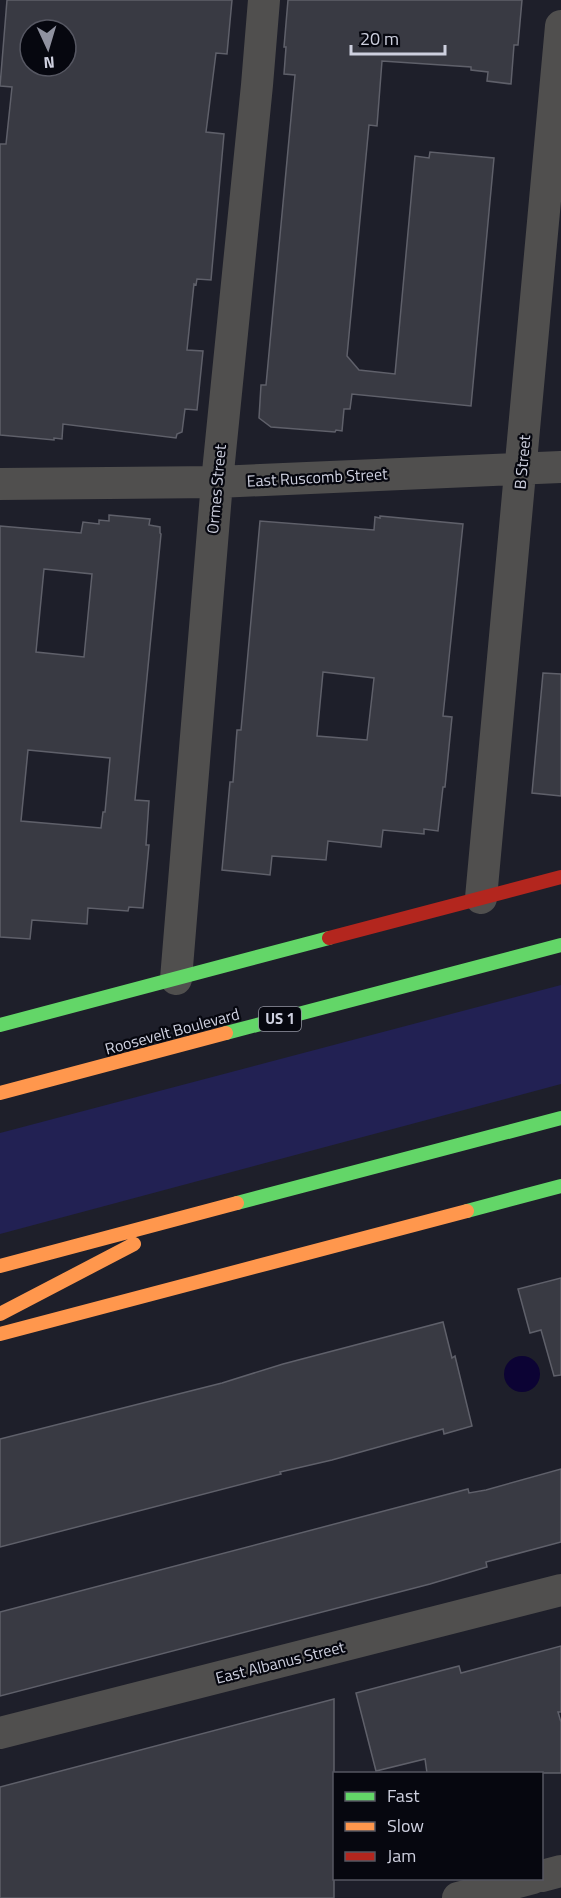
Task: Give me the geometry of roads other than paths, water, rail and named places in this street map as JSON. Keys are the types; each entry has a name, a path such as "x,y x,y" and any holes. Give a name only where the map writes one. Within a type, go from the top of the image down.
{"highway":[{"path":"0,1025 561,877"},
{"name":"Roosevelt Boulevard","path":"0,1094 561,945"},
{"path":"0,1266 561,1118"},
{"path":"527,1127 561,1125"},
{"path":"0,1334 561,1186"},
{"path":"0,1314 188,1216"}],"street":[{"name":"Ormes Street","path":"176,979 217,482 264,0"},
{"name":"B Street","path":"481,898 561,26"},
{"name":"East Ruscomb Street","path":"0,484 217,482 561,467"},
{"name":"East Albanus Street","path":"0,1733 561,1590"},
{"path":"543,1876 561,1871"},
{"path":"458,1898 526,1880"}]}
